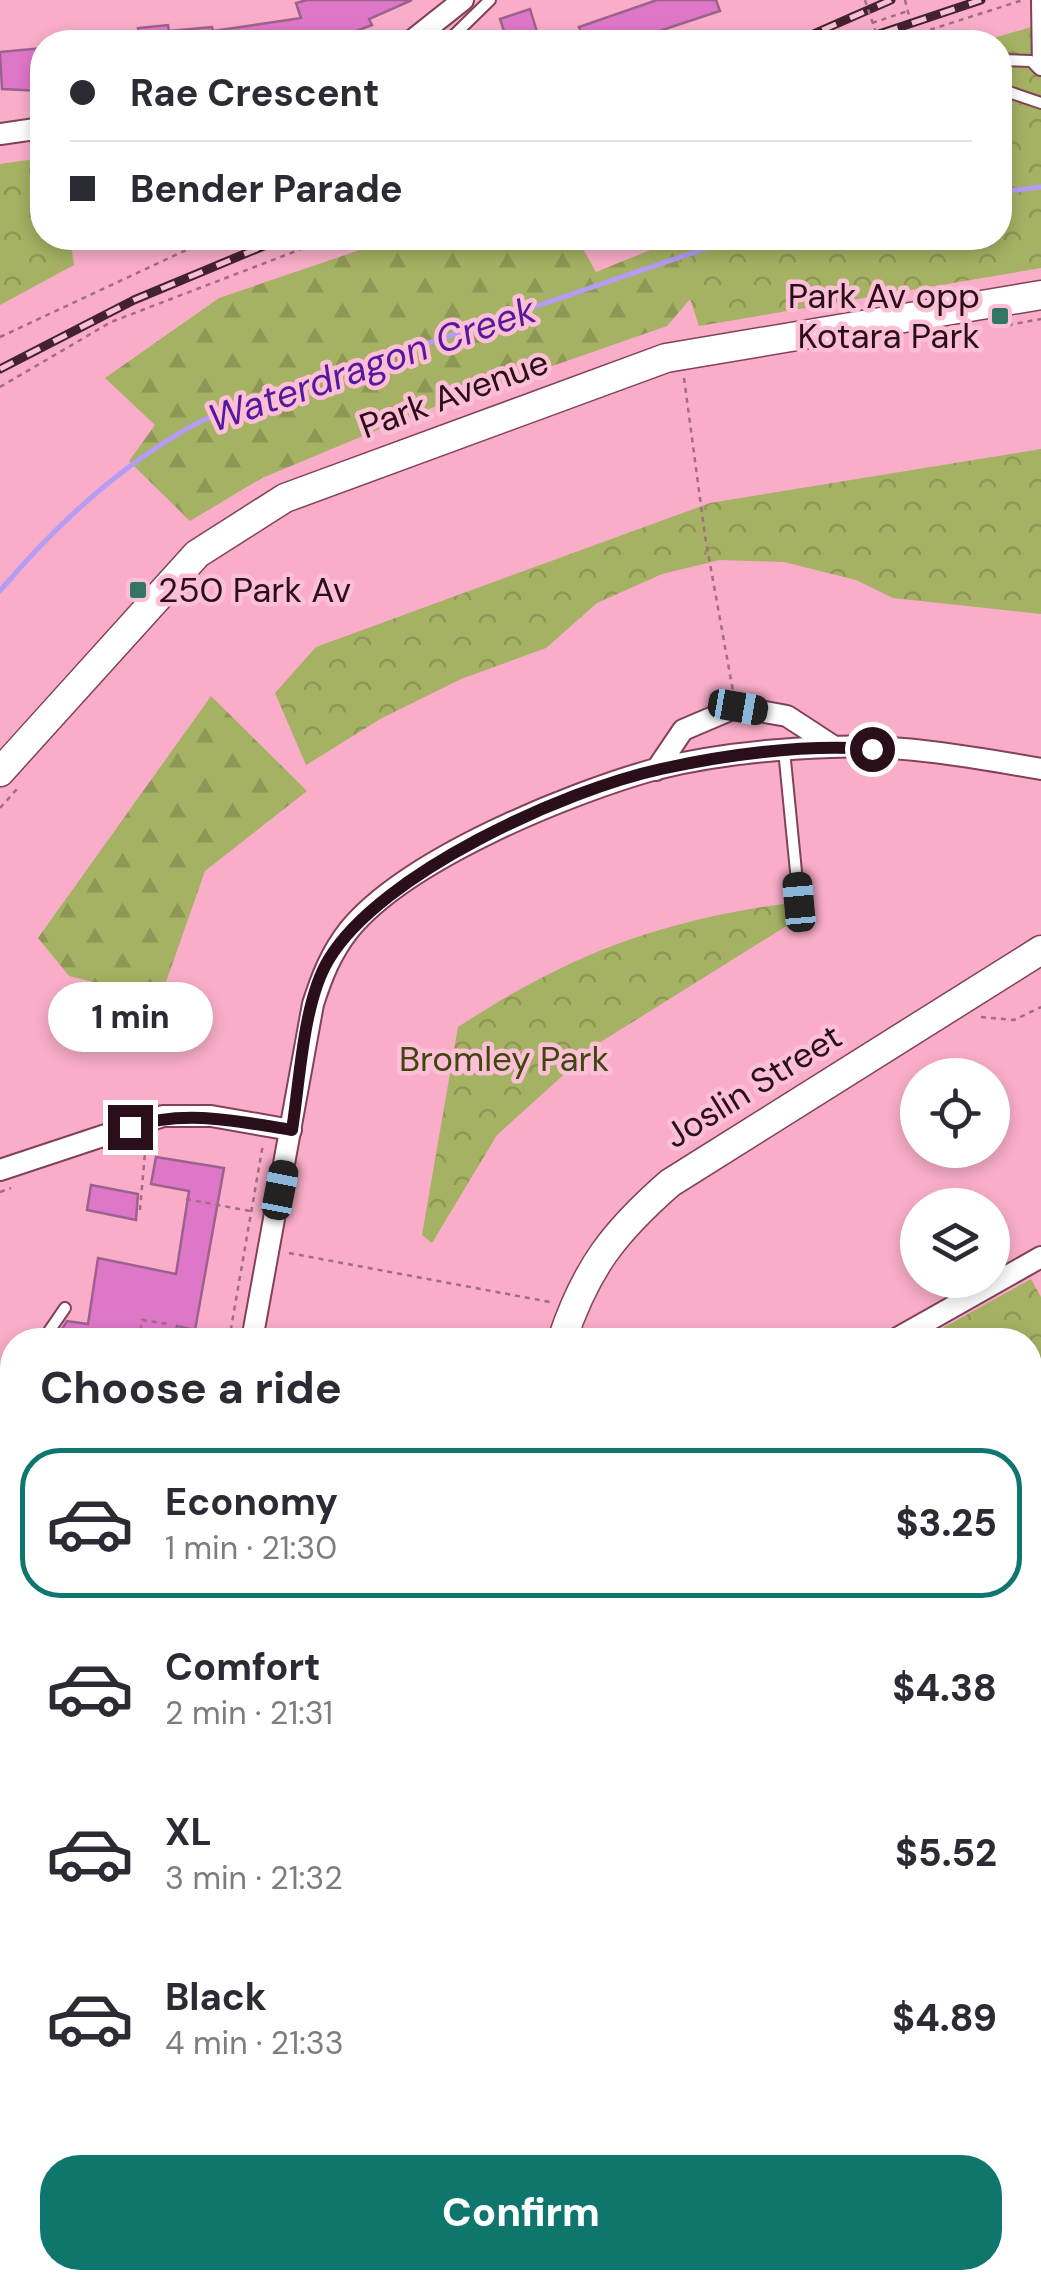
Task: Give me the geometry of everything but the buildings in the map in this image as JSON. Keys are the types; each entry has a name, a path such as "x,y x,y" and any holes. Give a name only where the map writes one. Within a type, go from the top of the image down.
{"main road":[{"name":"Park Avenue","path":"10,779 186,566 285,498 666,358 1041,295"},
{"name":"Joslin Street","path":"566,1328 596,1259 623,1224 670,1182 1041,950"}],"street":[{"path":"425,30 464,0"},
{"path":"0,134 30,130"},
{"path":"656,770 683,730 738,707 787,716 833,746"},
{"path":"254,1328 313,1004 326,962 373,906 441,860 514,822 656,770 833,746 979,758 1041,769"},
{"path":"0,1170 163,1116 211,1116 292,1130"},
{"path":"915,1328 1041,1257"}],"lane":[{"path":"459,30 490,0"},
{"path":"1037,0 1039,70"},
{"path":"1012,60 1031,61 1039,70"},
{"path":"1012,93 1041,103"},
{"path":"784,750 799,902"},
{"path":"52,1328 66,1308"}],"path":[{"path":"865,0 875,30"},
{"path":"905,0 910,20"},
{"path":"929,30 1023,0"},
{"path":"872,23 908,11"},
{"path":"0,337 186,250"},
{"path":"0,387 111,322 299,250"},
{"path":"992,328 1041,320"},
{"path":"673,380 684,378 708,553 738,707"},
{"path":"0,808 10,779"},
{"path":"970,1020 978,1016 1014,1020 1041,1006"},
{"path":"231,1328 264,1136"},
{"path":"133,1144 156,1138"},
{"path":"140,1210 146,1139"},
{"path":"0,1192 15,1186"},
{"path":"186,1199 251,1211"},
{"path":"268,1250 550,1302"},
{"path":"141,1328 142,1320 168,1324"}],"green space":[{"path":"1041,24 1041,268 699,326 674,250 1012,250 1012,33"},
{"path":"30,160 30,250 72,250 74,265 0,305 0,164"},
{"path":"360,250 584,250 596,272 650,250 704,250 724,260 667,326 423,411 262,478 190,521 129,461 155,425 105,378 219,298"},
{"path":"1041,449 1041,614 893,598 856,580 784,562 720,560 662,574 597,603 546,648 461,679 382,718 306,765 275,693 316,647 710,503"},
{"path":"211,696 307,791 205,871 160,999 69,976 38,938"},
{"name":"Bromley Park","path":"805,901 804,915 599,1043 497,1135 432,1243 422,1235 458,1027 542,978 623,942 709,917"},
{"path":"1031,1279 1041,1297 1041,1328 943,1328 997,1298 1010,1298 1010,1291"}],"waterway":[{"name":"Waterdragon Creek","path":"1012,191 1041,187"},
{"name":"Waterdragon Creek","path":"0,591 93,495 146,455 203,420 701,250"}],"railway":[{"path":"822,30 891,0"},
{"path":"891,30 981,0"},
{"path":"0,369 134,300 254,250"}],"place":[{"name":"Park Av opp Kotara Park","path":"1000,316"},
{"name":"250 Park Av","path":"138,590"}],"route":[{"path":"130,1127 163,1116 211,1116 292,1130 313,1004 326,962 373,906 441,860 514,822 656,770 746,753 833,746 872,749"}]}
